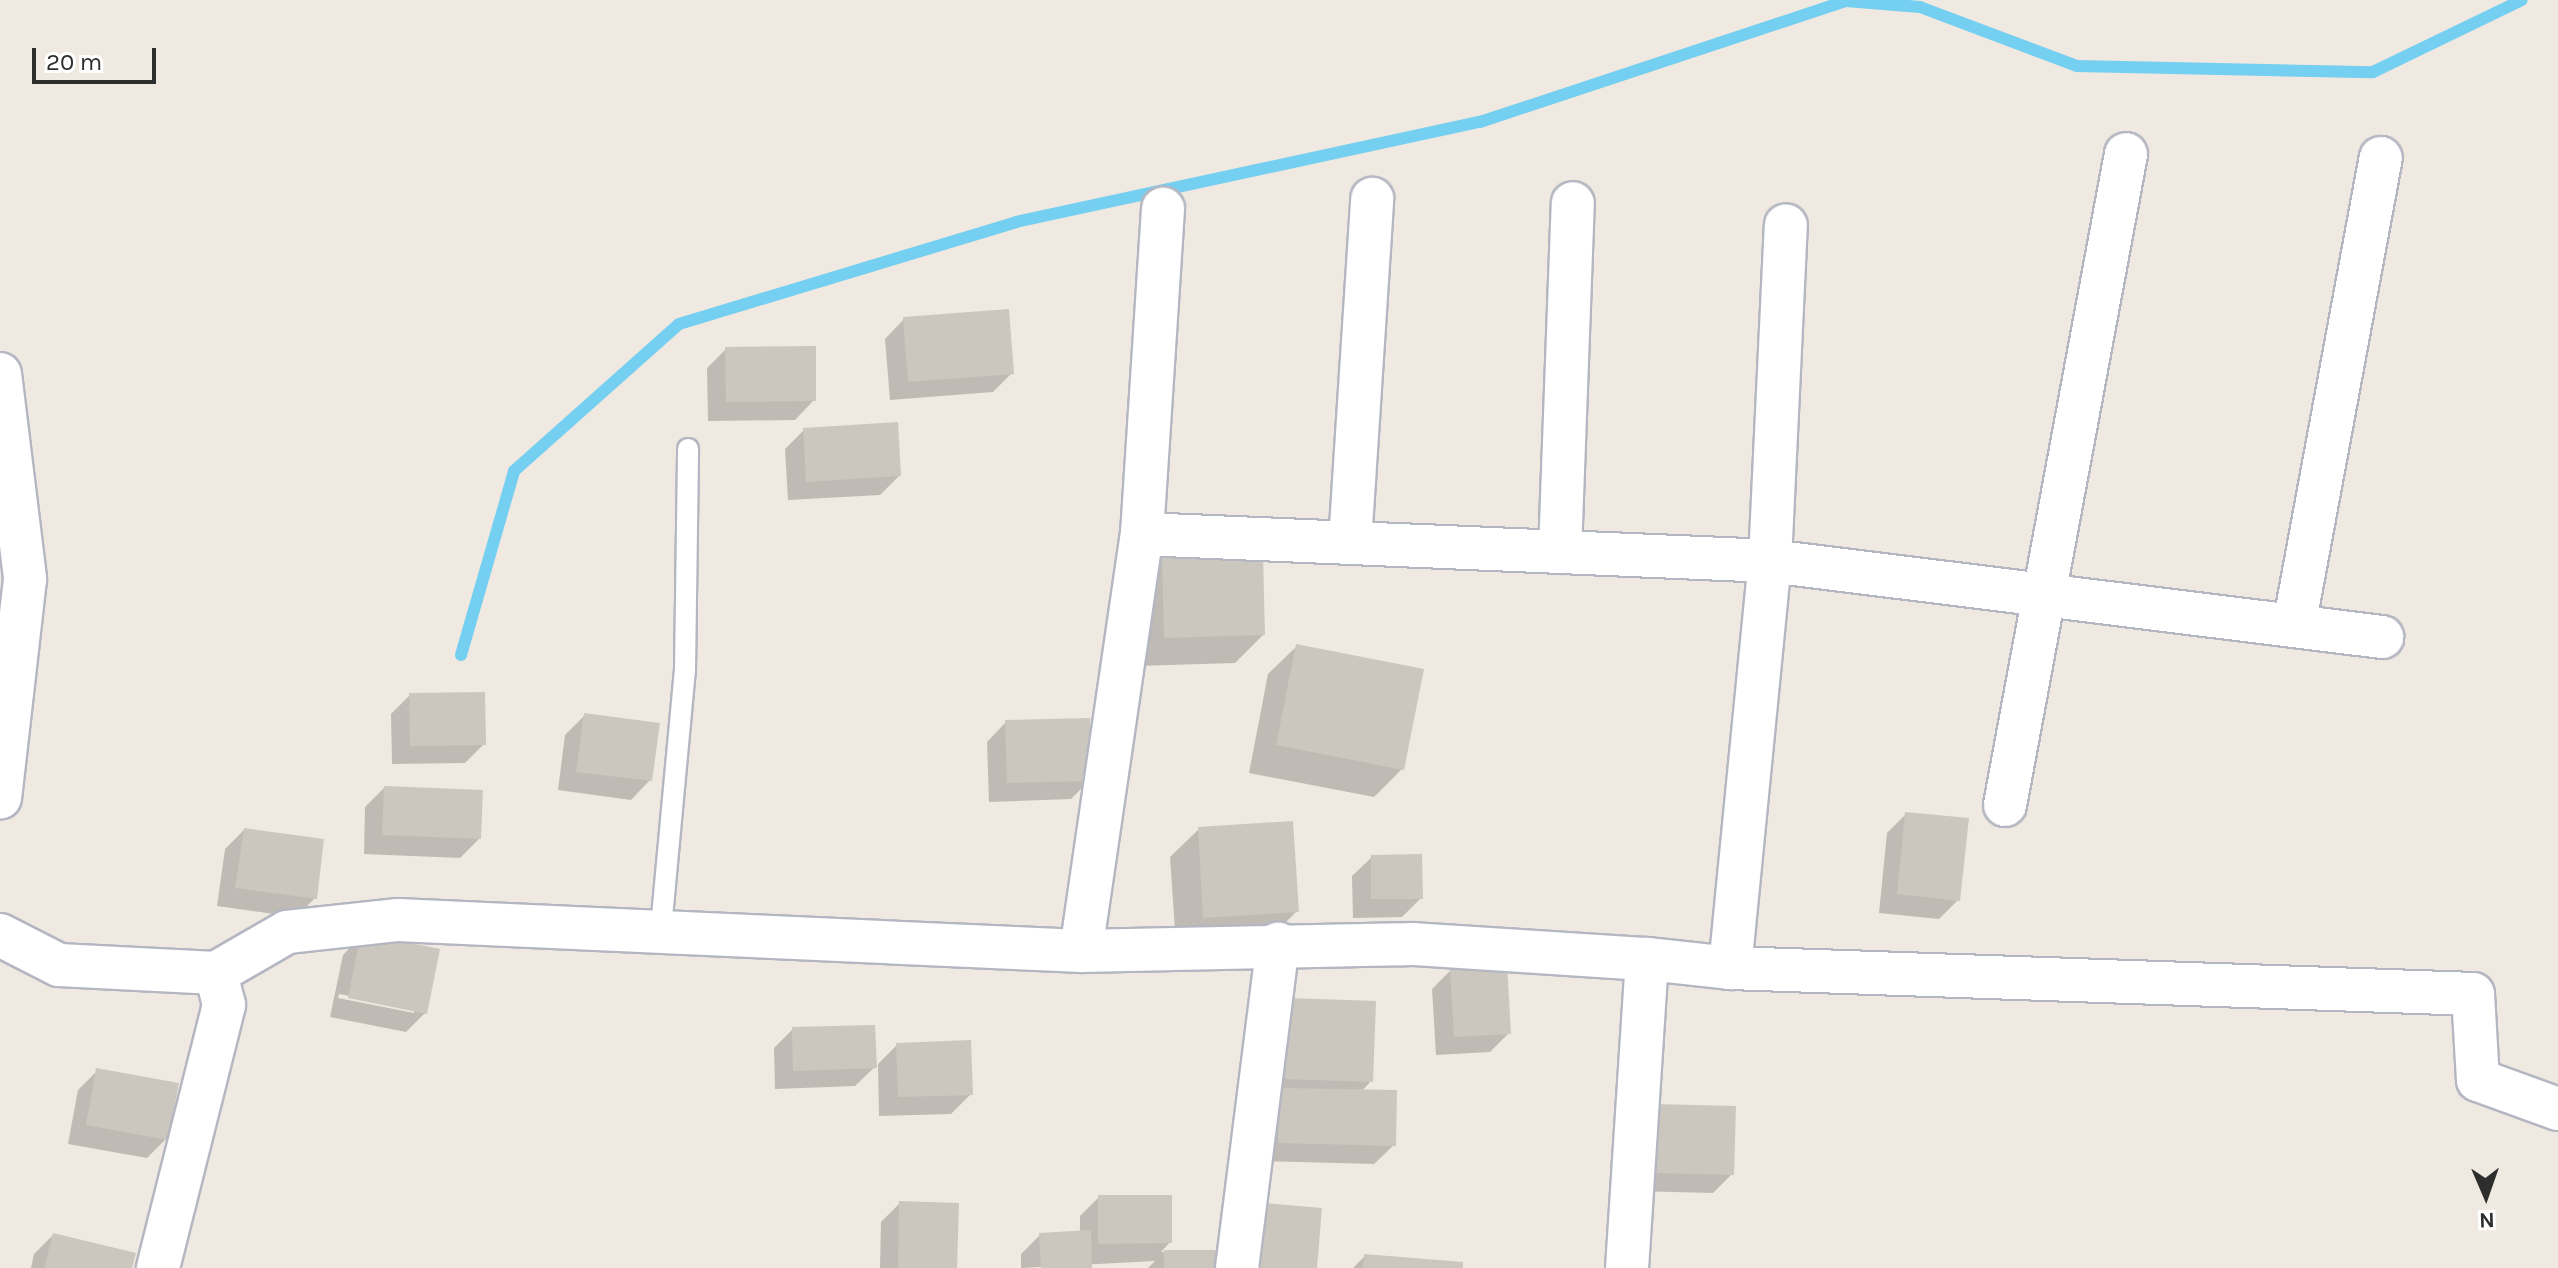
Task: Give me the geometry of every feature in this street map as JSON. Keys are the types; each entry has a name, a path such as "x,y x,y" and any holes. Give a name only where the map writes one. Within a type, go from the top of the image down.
{"street":[{"path":"2005,805 2126,154"},
{"path":"2294,626 2381,158"},
{"path":"1350,543 1372,199"},
{"path":"1560,552 1573,203"},
{"path":"1081,951 1142,534 1163,209"},
{"path":"1730,968 1770,561 1786,225"},
{"path":"0,374 25,579 0,798"},
{"path":"1142,534 1770,561 2382,637"},
{"path":"0,935 59,965 216,973 287,932 398,920 661,928 1081,951 1278,944 1413,944 1647,959 1730,968 2473,994 2478,1080 2558,1109"},
{"path":"1237,1268 1278,944"},
{"path":"1627,1268 1647,959"},
{"path":"167,1267 224,1005 216,973"}],"lane":[{"path":"661,928 685,670 688,449"}],"building":[{"path":"1009,309 1014,374 908,382 903,317"},
{"path":"816,346 816,401 726,402 725,347"},
{"path":"898,422 901,476 806,482 803,428"},
{"path":"1263,553 1265,635 1164,638 1162,556"},
{"path":"1296,644 1424,669 1404,770 1276,745"},
{"path":"485,692 486,745 410,746 409,693"},
{"path":"584,713 660,723 652,781 576,772"},
{"path":"1090,718 1092,781 1007,783 1005,720"},
{"path":"384,786 483,790 481,839 382,835"},
{"path":"1905,812 1969,818 1960,901 1897,894"},
{"path":"1293,821 1299,912 1203,918 1198,827"},
{"path":"244,828 324,839 317,899 235,888"},
{"path":"1422,854 1423,899 1371,899 1371,855"},
{"path":"361,933 440,949 427,1014 348,998"},
{"path":"1507,964 1511,1034 1454,1037 1450,968"},
{"path":"1288,998 1376,1001 1373,1082 1285,1079"},
{"path":"875,1025 877,1068 793,1071 792,1027"},
{"path":"971,1040 973,1095 898,1097 896,1043"},
{"path":"96,1068 179,1083 168,1140 86,1125"},
{"path":"1279,1088 1397,1090 1396,1146 1278,1143"},
{"path":"1652,1104 1736,1106 1734,1175 1651,1173"},
{"path":"1098,1195 1172,1195 1172,1243 1098,1244"},
{"path":"899,1201 959,1203 957,1268 898,1268"},
{"path":"1264,1203 1322,1208 1317,1268 1258,1268"},
{"path":"1091,1230 1092,1268 1041,1268 1039,1233"},
{"path":"53,1233 136,1253 132,1268 44,1268"},
{"path":"1164,1250 1228,1250 1228,1268 1164,1268"},
{"path":"1364,1254 1463,1262 1463,1268 1363,1268"}],"waterway":[{"path":"461,655 514,471 679,324 1016,222 1480,122 1846,1 1920,7 2077,66 2373,72 2522,0"}]}
